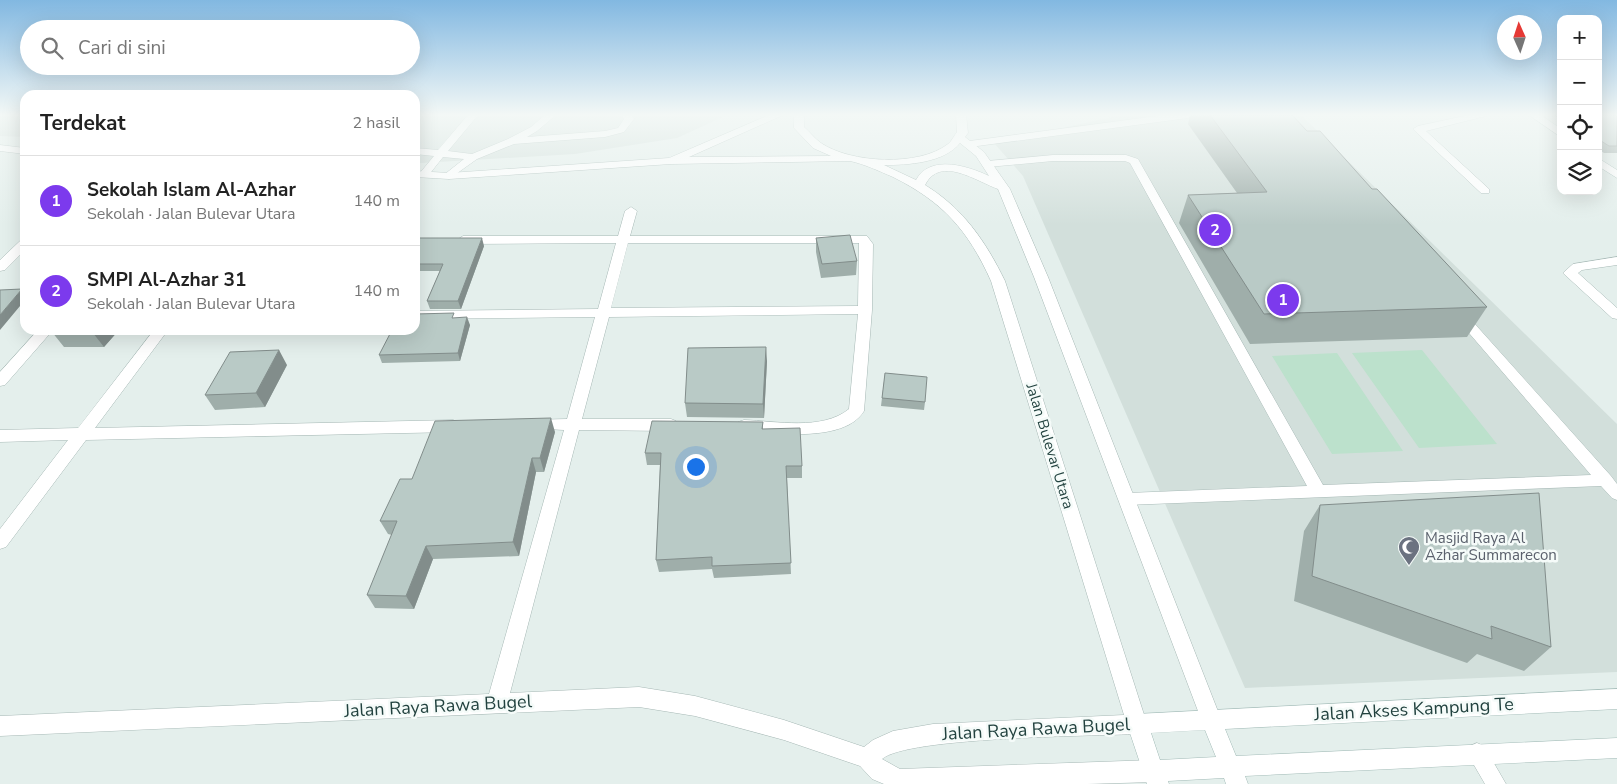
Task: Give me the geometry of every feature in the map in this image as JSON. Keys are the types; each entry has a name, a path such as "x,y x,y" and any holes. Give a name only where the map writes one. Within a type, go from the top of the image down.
{"street":[{"path":"672,161 694,152"},
{"path":"827,152 846,159 868,163 898,163 925,159 942,152"},
{"path":"975,152 988,164 1004,189 1234,776 1477,753 1617,748"},
{"path":"1442,152 1485,191"},
{"path":"420,174 449,176 672,161 846,159"},
{"name":"Jalan Bulevar Utara","path":"868,163 919,186 960,217 982,246 998,281 1137,724 1156,778"},
{"path":"1602,164 1617,175"},
{"path":"919,186 921,178 935,170 961,168 988,178 1004,189"},
{"path":"497,704 631,211"},
{"path":"455,240 860,238 867,244 865,310 858,405 851,417 832,426 822,427 733,426"},
{"path":"0,267 20,248"},
{"path":"1617,261 1578,267 1570,273 1617,315"},
{"path":"420,315 865,310"},
{"path":"0,381 41,335"},
{"path":"0,542 158,335"},
{"path":"516,425 683,425"},
{"path":"0,436 467,426"},
{"name":"Jalan Raya Rawa Bugel","path":"0,726 639,697 695,706 784,730 867,758 880,772 899,780 1234,776"},
{"name":"Jalan Akses Kampung Te","path":"1211,719 1617,699"},
{"name":"Jalan Raya Rawa Bugel","path":"867,758 880,747 893,742 933,734 1211,719"}],"lane":[{"path":"423,152 474,157"},
{"path":"449,176 474,157 487,152"},
{"path":"420,173 441,153"},
{"path":"988,164 1054,158 1126,158 1134,161 1318,491"},
{"path":"1450,303 1617,494"},
{"path":"1127,499 1606,480"},
{"path":"1477,753 1496,784"}],"shaded area":[{"path":"420,152 590,152 575,154 421,163"},
{"path":"1002,152 1338,152 1617,424 1617,672 1245,688 1023,176"}],"green space":[{"path":"1422,350 1497,444 1419,448 1352,353"},
{"path":"1337,353 1403,451 1332,454 1272,356"}],"building":[{"path":"1237,152 1338,152 1372,189 1377,189 1487,307 1264,314 1188,195 1267,192"},
{"path":"850,235 857,261 822,264 816,238"},
{"path":"420,238 482,238 458,301 427,301 443,264 420,264"},
{"path":"20,289 0,315 0,290"},
{"path":"454,313 452,318 467,317 458,353 379,355 389,335 420,335 420,314"},
{"path":"766,347 763,404 685,403 688,348"},
{"path":"279,350 256,393 205,395 230,352"},
{"path":"885,373 927,377 925,402 882,398"},
{"path":"551,418 540,458 532,458 513,542 426,546 406,596 367,595 397,521 380,521 400,479 412,479 435,421"},
{"path":"652,421 763,422 762,429 800,428 802,466 786,466 791,563 712,566 712,557 656,560 661,453 645,453"},
{"name":"Masjid Raya Al Azhar Summarecon","path":"1539,493 1551,647 1491,626 1492,639 1312,576 1320,505"}],"place":[{"name":"SMPI Al-Azhar 31","path":"1215,230"},
{"name":"Sekolah Islam Al-Azhar","path":"1283,300"},
{"name":"Masjid Raya Al Azhar Summarecon","path":"1409,566"}]}
